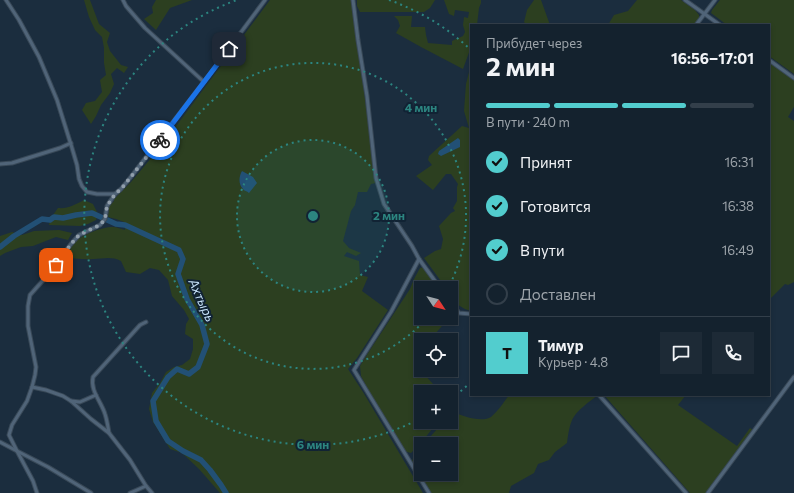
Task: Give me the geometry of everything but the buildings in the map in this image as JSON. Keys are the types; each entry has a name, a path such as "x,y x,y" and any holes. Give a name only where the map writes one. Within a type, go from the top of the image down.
{"street":[{"path":"6,0 19,20 39,58 57,100 71,143 82,186 87,192 98,194 115,194"},
{"path":"123,0 126,6 145,28 204,82"},
{"path":"37,493 33,481 9,435 12,425 27,401 35,375 36,367 28,326 28,306 30,296 79,235 100,225 105,219 107,206 115,194 130,178 265,0"},
{"path":"353,0 367,96 376,178 384,204 435,281"},
{"path":"685,0 719,24"},
{"path":"697,24 715,0"},
{"path":"770,61 794,78"},
{"path":"0,164 12,163 60,148 71,143"},
{"path":"419,259 391,312 354,370 429,493"},
{"path":"458,312 470,314"},
{"path":"109,433 105,413 96,395 92,382 93,377 140,325 146,322"},
{"path":"708,493 794,377"},
{"path":"32,387 63,396 109,433 130,460 152,493"},
{"path":"71,401 80,402 96,395"},
{"path":"600,396 686,493"},
{"path":"0,442 48,467 91,493"},
{"path":"130,493 146,486"}],"green space":[{"path":"84,0 90,0 99,24 110,33 107,42 110,51 121,65 128,67 124,73 117,68 111,74 114,84 91,124 82,110 86,103 95,101 102,92 100,80 106,75 102,37 95,30"},
{"path":"156,0 192,0 170,8 156,30 144,19 153,13 152,7"},
{"path":"270,0 352,0 376,183 371,184 367,192 358,192 343,241 349,248 361,253 356,256 347,252 344,256 359,261 360,275 368,277 362,291 388,310 357,358 348,369 414,478 414,481 416,481 423,493 220,493 199,469 182,453 170,449 153,422 149,409 152,393 166,372 174,367 182,365 190,359 193,349 193,339 185,334 186,324 189,319 184,310 172,296 168,280 159,270 150,268 140,274 126,272 121,261 114,259 67,258 73,244 86,235 108,227 125,230 124,222 108,217 109,206 162,145"},
{"path":"357,0 435,0 430,8 424,12 360,12 357,6"},
{"path":"444,0 481,0 477,24 470,24 470,50 463,69 396,33 400,26 398,20 394,16 412,16 411,27 425,27 428,43 452,45 452,41 463,36 465,32 463,25 464,17 468,18 469,12 455,10 454,16 449,14"},
{"path":"534,0 541,0 550,24 526,24 524,22 527,10"},
{"path":"637,0 681,0 695,10 699,15 699,19 695,24 609,24 614,15 628,11"},
{"path":"720,0 794,0 794,74 770,57 770,24 726,24 711,13"},
{"path":"770,63 794,80 794,107 788,117 794,121 794,282 788,285 785,284 770,299"},
{"path":"469,72 470,311 462,308 458,304 458,281 441,281 424,258 441,249 443,239 439,226 451,213 455,211 453,208 457,201 458,184 451,174 446,174 433,190 416,176 432,165 428,160 429,156 462,126 469,128 464,111 466,84"},
{"path":"84,200 93,204 98,214 96,220 80,226 49,225 51,216 58,208 68,207"},
{"path":"59,230 72,233 68,240 56,237 33,246 21,247 0,256 0,236 12,232 22,235 34,231"},
{"path":"423,267 434,281 414,281 414,325 443,325 436,333 414,333 414,377 427,377 434,385 414,385 414,429 432,429 426,437 414,437 414,450 411,453 407,452 402,447 372,397 361,376 360,366 410,289 420,268"},
{"path":"508,396 597,396 574,416 570,425 567,443 555,452 549,460 538,464 534,473 511,486 509,493 431,493 424,481 458,481 458,437 430,437 437,429 458,429 458,414 477,419 487,419 496,412"},
{"path":"605,396 685,396 678,405 737,446 750,428 753,430 706,493 690,493"}],"water":[{"path":"458,138 460,140 460,147 441,156 438,154 439,151"},
{"path":"242,171 253,177 257,183 249,193 243,190 240,185 240,175"}],"waterway":[{"name":"Ахтырь","path":"0,247 14,236 42,219 50,220 54,217 63,218 92,213 116,224 125,225 179,250 183,259 178,274 187,299 202,325 207,344 198,367 189,374 177,369 168,377 153,401 156,421 168,441 201,460 226,493"}],"way so far":[{"path":"56,265 79,235 100,225 105,219 107,206 115,194 121,189 160,140"}],"route":[{"path":"160,140 229,49"}]}
